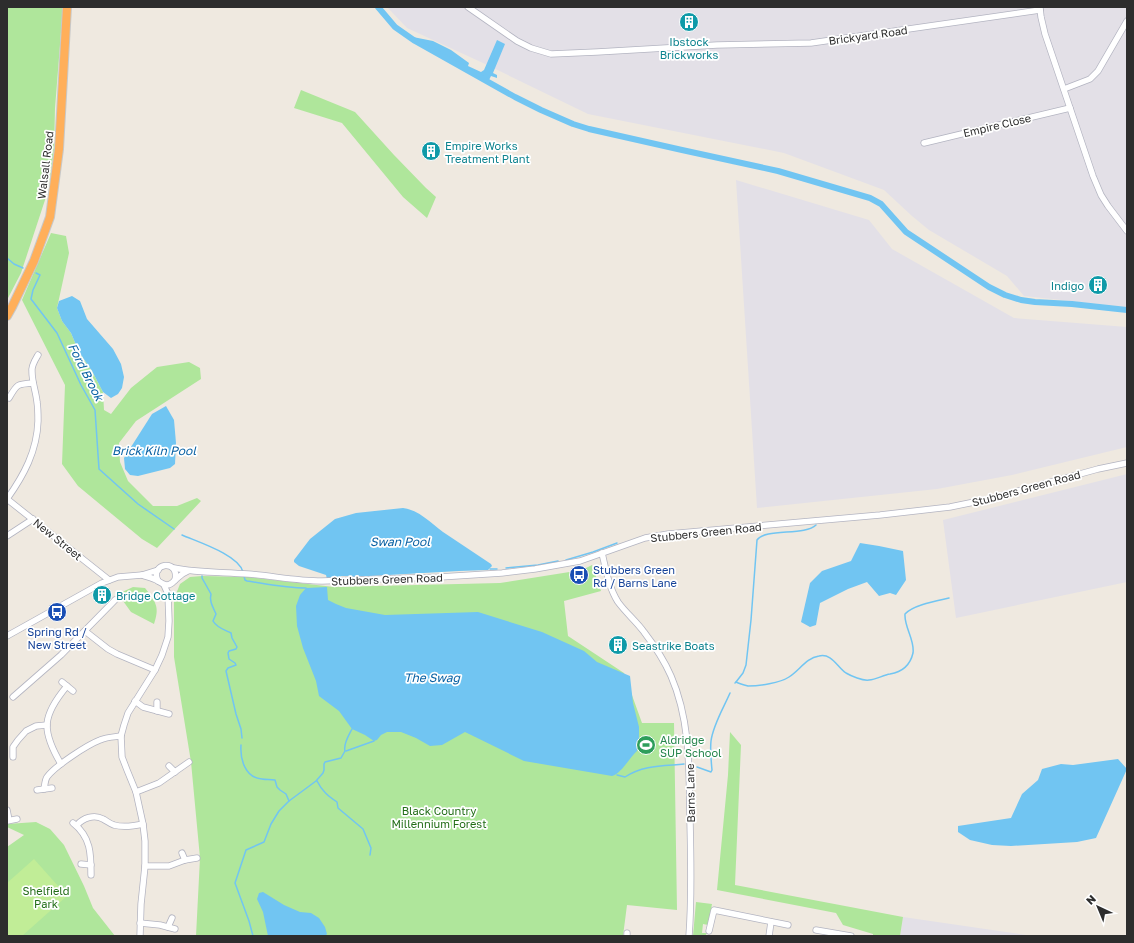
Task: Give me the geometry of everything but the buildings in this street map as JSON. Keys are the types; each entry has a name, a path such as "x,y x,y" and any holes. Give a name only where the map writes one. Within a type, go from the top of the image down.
{"highway":[{"name":"Walsall Road","path":"7,316 34,261 50,217 59,149 67,7"}],"street":[{"name":"Brickyard Road","path":"468,7 517,41 531,48 550,54 717,45 811,43 1040,9 1045,34 1093,176 1101,195 1127,231"},
{"path":"1064,89 1094,76 1127,21"},
{"name":"Empire Close","path":"924,143 1070,108"},
{"path":"7,499 20,481 30,460 35,441 38,422 37,402 31,371 33,363 38,355"},
{"path":"9,398 15,387 20,384 33,383"},
{"name":"Stubbers Green Road","path":"174,568 188,571 198,570 241,573 308,581 502,573 535,569 580,560 645,538 668,534 880,515 950,507 989,499 1098,469 1127,463"},
{"name":"New Street","path":"7,499 109,580"},
{"path":"7,536 33,519"},
{"name":"Barns Lane","path":"602,553 613,592 618,601 644,632 657,651 670,674 683,713 689,760 692,889 689,936"},
{"path":"7,636 109,580 126,576 142,575 158,570 164,565 174,568 176,572 168,594"},
{"path":"158,570 156,576 158,581"},
{"path":"164,585 174,581 188,571"},
{"path":"140,936 145,866 145,841 136,792 122,757 121,736 128,712 155,670 162,655 168,637 169,621 168,594 164,585 142,575"},
{"path":"16,697 113,604"},
{"path":"85,631 108,649 155,670"},
{"path":"62,682 73,691"},
{"path":"61,764 52,749 48,738 47,719 54,704 67,686"},
{"path":"135,701 144,707 169,714"},
{"path":"157,702 157,711"},
{"path":"13,757 10,747 26,731 36,726 47,725"},
{"path":"44,789 47,777 61,764 99,740 121,736"},
{"path":"136,792 159,783 189,762"},
{"path":"169,766 175,772"},
{"path":"37,790 52,788"},
{"path":"7,810 8,820 17,819"},
{"path":"92,875 91,850 87,840 75,824 91,817 98,817 110,824 131,826 143,824"},
{"path":"182,853 185,860"},
{"path":"145,866 169,866 185,860 197,858"},
{"path":"81,864 91,865"},
{"path":"709,931 714,910 788,925"},
{"path":"168,927 172,918"},
{"path":"769,936 771,922"},
{"path":"140,923 175,929"},
{"path":"816,930 830,934 851,936"}],"shaded area":[{"path":"387,7 1127,7 1127,307 1024,296 1007,276 929,230 884,190 784,153 588,114 407,28"},
{"path":"736,180 869,220 892,249 1014,318 1127,327 1127,447 1012,475 937,489 757,508"},
{"path":"1127,474 1127,582 956,618 943,520"},
{"path":"903,917 1033,936 900,936"}],"green space":[{"path":"63,7 55,108 54,149 50,178 45,200 21,273 7,300 7,8"},
{"path":"301,90 355,112 394,155 436,197 427,218 403,197 342,123 294,108"},
{"path":"51,233 66,236 69,253 57,308 62,321 71,333 79,352 92,371 103,392 104,410 111,414 131,388 157,367 189,362 200,368 201,379 136,421 119,443 120,462 128,481 153,506 177,506 197,498 201,501 157,548 142,539 78,486 62,464 65,385 22,300"},
{"name":"Black Country Millennium Forest","path":"592,565 601,591 564,601 568,636 624,673 642,723 674,723 677,910 627,905 623,936 196,936 200,858 191,762 174,657 174,599 180,584 190,577 202,576 248,577 334,587 500,583 582,570"},
{"path":"133,587 145,588 152,597 157,609 154,624 131,612 118,594"},
{"path":"730,732 741,745 735,885 903,917 900,936 873,936 873,934 843,925 836,913 717,890 728,775"},
{"name":"Shelfield Park","path":"36,822 50,829 64,845 93,908 115,936 7,936 7,847 24,835 7,827 7,824"},
{"path":"34,859 67,896 22,936 7,936 7,883"},
{"path":"696,902 712,904 708,925 703,924 702,933 707,933 705,936 693,936"}],"water":[{"path":"408,36 433,41 451,50 469,63 468,66 481,72 484,70 497,40 505,44 493,73 497,75 497,78 491,76 488,82"},
{"path":"72,296 80,301 87,319 113,349 121,364 124,377 122,388 118,394 111,398 103,392 92,371 79,352 71,333 62,321 57,308 59,301"},
{"name":"Brick Kiln Pool","path":"166,406 174,420 176,443 175,464 170,468 138,476 130,475 125,469 124,458 152,414"},
{"name":"Swan Pool","path":"403,508 420,514 492,566 488,570 353,577 341,576 327,579 326,575 299,566 294,562 310,539 335,519 356,513"},
{"path":"860,543 903,551 906,580 896,595 890,593 879,596 867,582 848,589 820,603 816,625 810,627 801,622 810,583 822,571 851,561"},
{"name":"The Swag","path":"327,587 328,600 346,608 385,615 478,612 542,632 584,651 597,662 630,676 633,703 639,727 637,751 619,772 612,776 524,761 465,732 442,745 430,746 401,732 387,732 374,741 352,729 339,711 319,696 316,681 303,648 297,626 296,606 300,595 306,588"},
{"path":"1118,759 1127,769 1096,838 1077,842 1011,846 992,845 970,840 958,832 958,826 1011,818 1022,794 1038,780 1042,769 1061,764 1073,765"},
{"path":"263,892 284,905 300,912 311,913 319,918 325,927 327,934 325,936 268,936 263,912 257,899 259,893"}],"waterway":[{"path":"378,7 395,27 415,41 515,97 573,124 589,129 778,171 870,198 881,204 906,232 989,287 1005,295 1021,300 1035,302 1072,304 1127,310"},
{"path":"7,258 14,264 23,268"},
{"name":"Ford Brook","path":"36,273 40,275 33,290 31,299 57,333 81,385 95,410 99,469 138,504 174,529"},
{"path":"736,682 743,673 746,665 757,540 761,536 768,534 803,530 816,525"},
{"name":"Ford Brook","path":"182,535 207,545 226,555 234,560 243,572"},
{"path":"566,560 617,543"},
{"path":"506,568 538,565 558,561"},
{"path":"490,569 497,569"},
{"name":"Ford Brook","path":"202,576 211,594 211,602 216,614 213,621 219,627 231,633 237,647 228,653 229,659 236,665 228,668 226,671 242,738"},
{"path":"244,576 245,580 247,581 284,587 306,588"},
{"path":"735,683 753,686 780,681 793,674 810,659 819,656 831,658 846,673 864,680 874,679 898,672 908,665 913,653 905,614 913,608 949,598"},
{"path":"697,767 711,772 712,770 712,735 716,722 730,693"},
{"name":"Ford Brook","path":"253,936 235,883 246,850 264,842 271,824 279,811 289,801 316,781 323,773 325,762 341,758 345,751 346,743 352,729"},
{"path":"346,751 374,741"},
{"name":"Ford Brook","path":"241,745 241,756 245,767 251,775 256,778 275,780 277,787 286,794 289,801"},
{"path":"617,775 625,777 646,768 684,764"},
{"path":"317,781 321,788 337,802 338,808 363,829 371,848 370,855"}],"place":[{"name":"Ibstock Brickworks","path":"689,22"},
{"name":"Empire Works Treatment Plant","path":"431,151"},
{"name":"Indigo","path":"1098,285"},
{"name":"Stubbers Green Rd / Barns Lane","path":"579,575"},
{"name":"Bridge Cottage","path":"102,595"},
{"name":"Spring Rd / New Street","path":"57,612"},
{"name":"Seastrike Boats","path":"618,645"},
{"name":"Aldridge SUP School","path":"646,745"}]}
